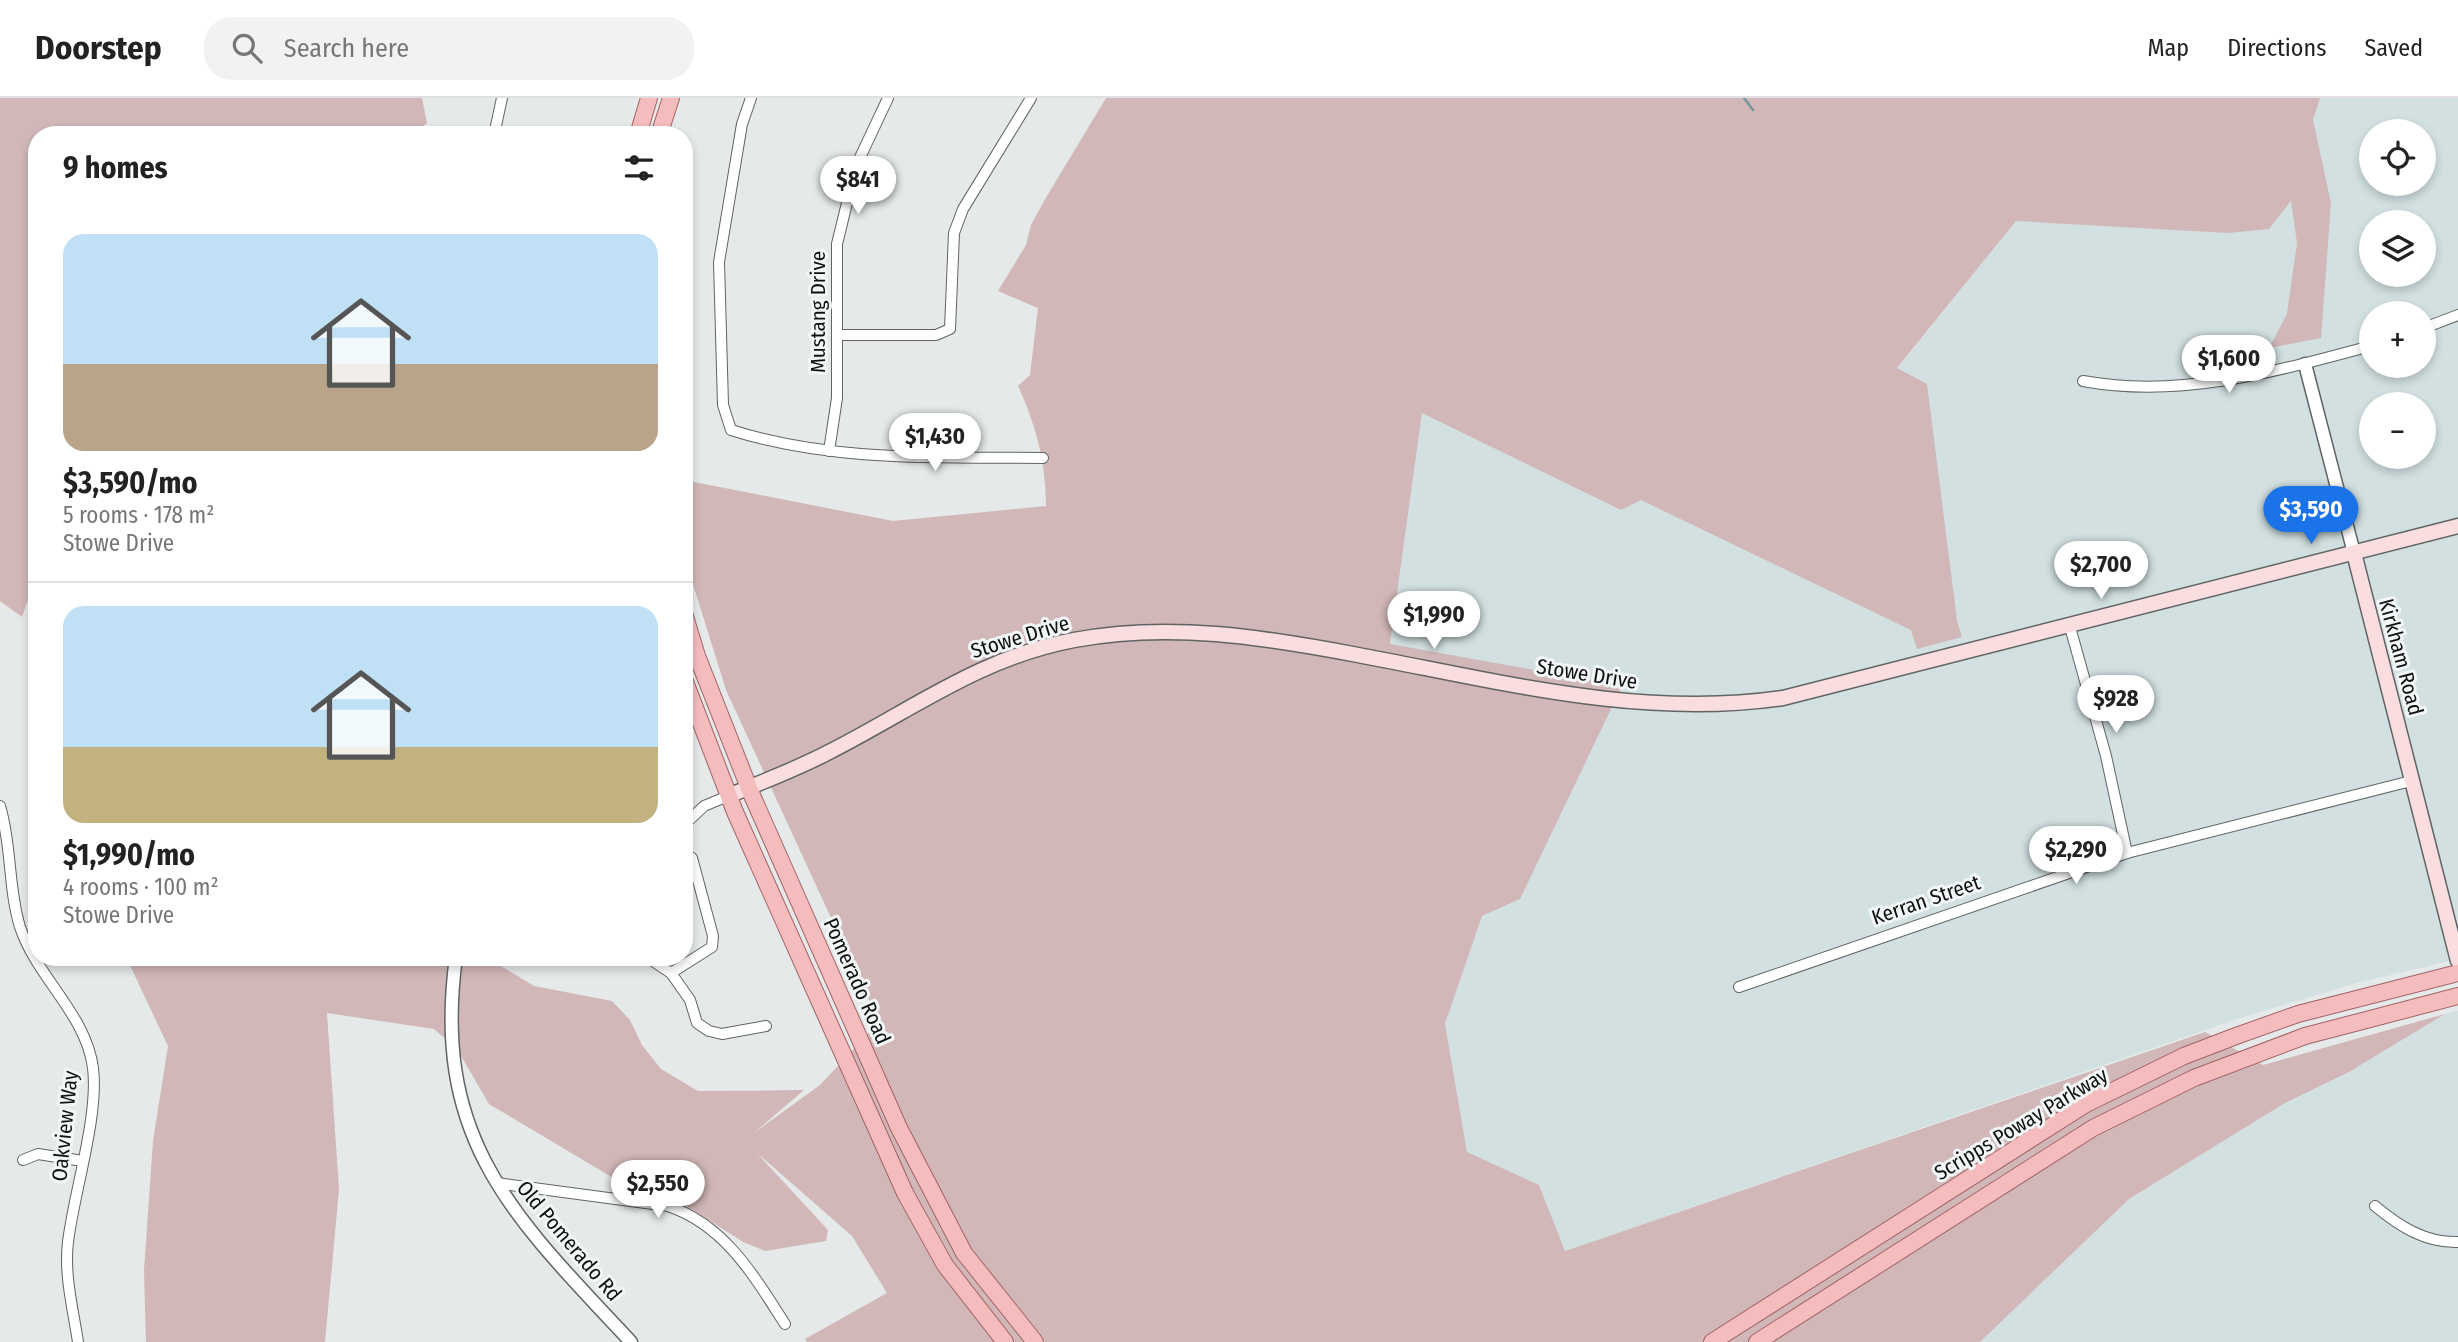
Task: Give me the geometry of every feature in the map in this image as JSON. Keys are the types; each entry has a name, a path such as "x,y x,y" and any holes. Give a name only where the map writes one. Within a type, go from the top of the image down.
{"main road":[{"path":"641,126 649,98"},
{"path":"662,126 671,98"},
{"name":"Stowe Drive","path":"728,796 830,752 981,668 1073,640 1132,632 1218,633 1308,646 1600,698 1645,704 1712,705 1783,698 2458,526"},
{"name":"Kirkham Road","path":"2354,553 2458,961"},
{"name":"Pomerado Road","path":"693,643 750,787 926,1183 964,1253 1035,1342"},
{"name":"Pomerado Road","path":"693,704 728,796 905,1193 944,1265 1005,1342"},
{"name":"Scripps Poway Parkway","path":"1712,1342 2086,1104 2184,1056 2249,1031 2298,1014 2458,973"},
{"name":"Scripps Poway Parkway","path":"1757,1342 2093,1128 2194,1078 2305,1036 2458,996"}],"street":[{"path":"496,126 502,98"},
{"path":"751,98 742,124 719,262 723,405 731,430 829,451 881,457 1043,458"},
{"name":"Mustang Drive","path":"829,451 837,398 835,273 847,191 868,134 888,98"},
{"path":"837,335 936,335 950,328 954,233 963,209 1031,98"},
{"path":"2436,324 2458,316"},
{"path":"2083,381 2121,388 2202,384 2305,364 2359,349"},
{"name":"Kirkham Road","path":"2305,364 2354,553"},
{"path":"2070,627 2106,756 2127,852"},
{"name":"Kerran Street","path":"1739,987 2127,852 2411,781"},
{"path":"693,816 704,806 728,796"},
{"name":"Oakview Way","path":"0,806 11,858 14,902 20,928 28,944"},
{"path":"693,862 713,936 712,947 693,959"},
{"name":"Oakview Way","path":"40,966 80,1027 90,1054 93,1088 68,1244 68,1281 78,1342"},
{"name":"Old Pomerado Rd","path":"455,966 450,997 450,1043 455,1080 467,1124 496,1183 512,1208 631,1342"},
{"path":"660,966 671,973 690,1000 697,1023 709,1031 722,1034 766,1026"},
{"path":"671,973 682,966"},
{"path":"23,1160 38,1154 83,1161"},
{"path":"496,1183 668,1206 688,1213 729,1245 785,1324"},
{"path":"2375,1206 2419,1235 2458,1242"}],"shaded area":[{"path":"0,98 422,98 427,123 423,126 28,126 28,600 22,617 0,601"},
{"path":"1106,98 2320,98 2313,120 2331,203 2321,338 2269,348 2287,314 2297,243 2291,201 2269,229 2228,233 2016,221 1897,368 1927,384 1957,620 1962,637 1917,649 1911,630 1641,500 1621,510 1422,413 1390,644 1622,686 1520,899 1482,916 1445,1024 1467,1152 1539,1185 1565,1251 2205,1032 2263,1065 2445,1014 2349,1072 2285,1103 2129,1199 1980,1342 807,1342 805,1339 887,1293 852,1236 757,1153 828,1230 826,1241 765,1251 743,1242 690,1208 620,1182 489,1104 457,1049 434,1029 327,1013 339,1189 325,1342 146,1342 144,1270 153,1141 168,1046 130,966 501,966 534,986 612,1001 630,1020 642,1045 661,1069 698,1091 804,1090 755,1132 820,1085 879,1022 726,690 693,584 693,482 893,521 1046,506 1039,445 1018,386 1030,375 1038,308 998,291 1026,245 1031,225"},
{"path":"2250,98 2458,98 2458,959 2353,984 2240,1018 1565,1251 1539,1185 1467,1152 1445,1024 1482,916 1520,899 1390,644 1422,412 1621,510 1641,499 1912,630 1917,648 1962,636 1897,369 2058,169"},
{"path":"2458,1011 2458,1342 1980,1342 2129,1199 2285,1103 2349,1072 2445,1014"}],"waterway":[{"path":"1744,98 1753,110"}]}
